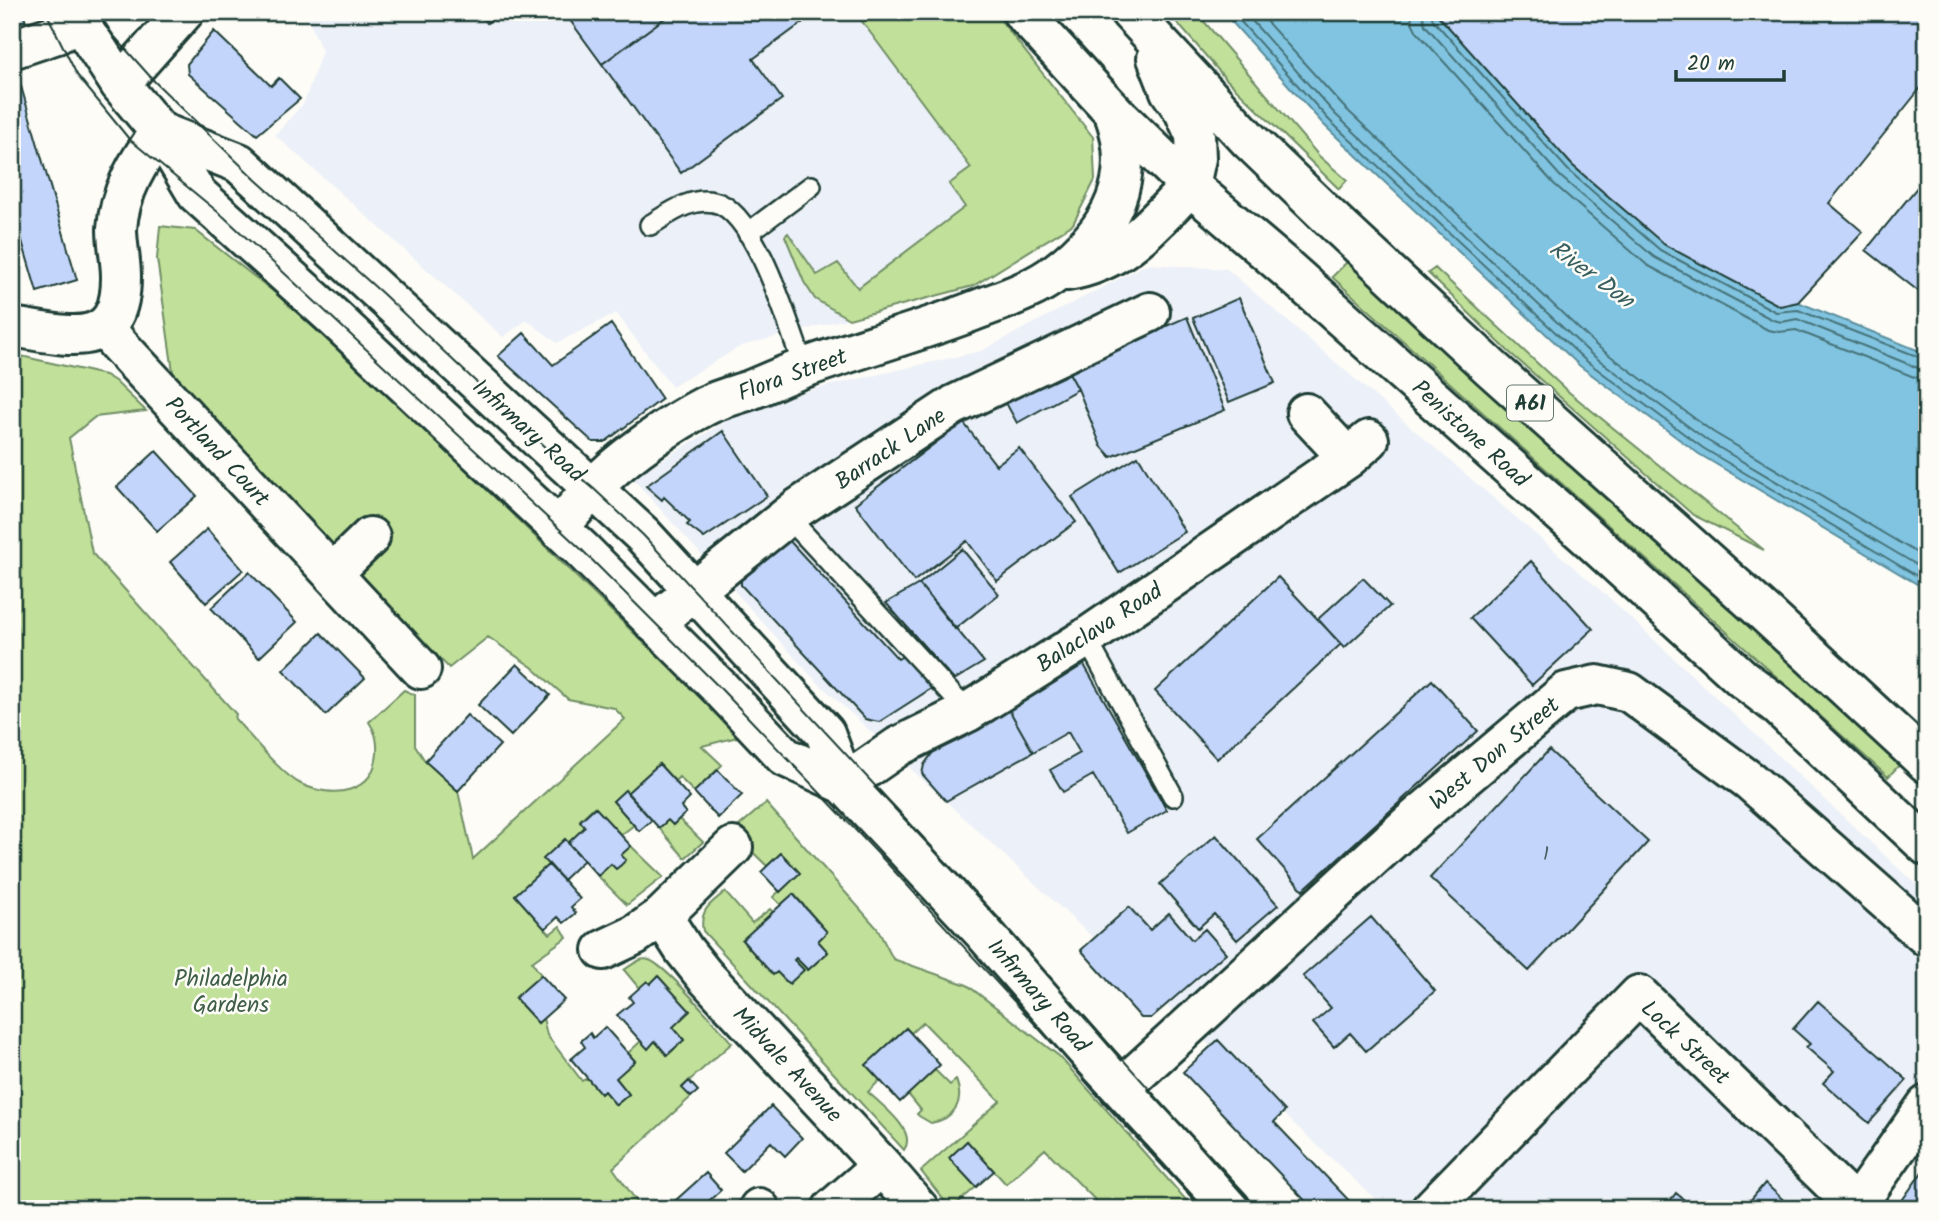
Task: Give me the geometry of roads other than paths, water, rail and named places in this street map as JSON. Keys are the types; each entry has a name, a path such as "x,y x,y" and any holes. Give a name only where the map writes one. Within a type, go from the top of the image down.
{"main road":[{"path":"120,84 184,12"},
{"name":"Penistone Road","path":"1022,12 1113,111 1189,187 1286,268 1550,502 1743,679 1776,704 1927,846"},
{"path":"12,49 57,34 76,17"},
{"name":"Infirmary Road","path":"76,17 120,84 160,132 197,194 330,314 558,528 721,689 785,757 844,785 984,933 1231,1209"},
{"path":"1138,21 1170,91 1195,135 1196,158 1189,187"},
{"name":"A61","path":"1138,21 1249,139 1329,217 1927,764"},
{"name":"Flora Street","path":"558,528 605,476 670,426 698,410 804,368 971,312 1042,282 1058,272 1096,235 1108,220 1116,202 1124,154 1122,136 1113,111"},
{"path":"12,327 73,336 93,334 105,327 115,316 119,302 121,261 117,229 124,193 138,164 160,132"},
{"name":"Infirmary Road","path":"160,132 239,163 643,535 825,733 844,785"},
{"name":"Flora Street","path":"1058,272 1091,267 1137,240 1189,187"},
{"name":"Barrack Lane","path":"654,623 788,517 954,405 1150,312"},
{"name":"Portland Court","path":"105,327 421,669"},
{"name":"Balaclava Road","path":"844,785 899,746 968,712 1086,638 1359,449 1306,413"},
{"path":"333,573 370,537"},
{"name":"West Don Street","path":"1121,1089 1409,824 1566,692 1597,685 1629,692 1750,781 1927,937"},
{"path":"603,950 635,935 662,916 733,847"},
{"name":"Midvale Avenue","path":"662,916 704,975 919,1209"},
{"name":"Lock Street","path":"1431,1209 1639,995 1855,1207"},
{"path":"1855,1207 1927,1105"},
{"path":"832,1209 882,1166"}],"lane":[{"path":"748,233 810,187"},
{"path":"650,225 691,202 712,201 721,204 738,218 769,274 804,368"},
{"path":"788,517 968,712"},
{"path":"1086,638 1173,796"}],"water":[{"name":"River Don","path":"1223,12 1435,12 1572,165 1665,245 1780,306 1798,302 1927,354 1927,590 1699,454 1580,366 1324,125"}],"tram line":[{"path":"46,12 77,75 129,139 224,217 581,549 721,689 884,860 1205,1209"},
{"path":"96,12 105,26 155,82 256,180 643,535 979,898 1256,1209"}],"park label":[{"name":"Philadelphia Gardens","path":"231,991"}]}
